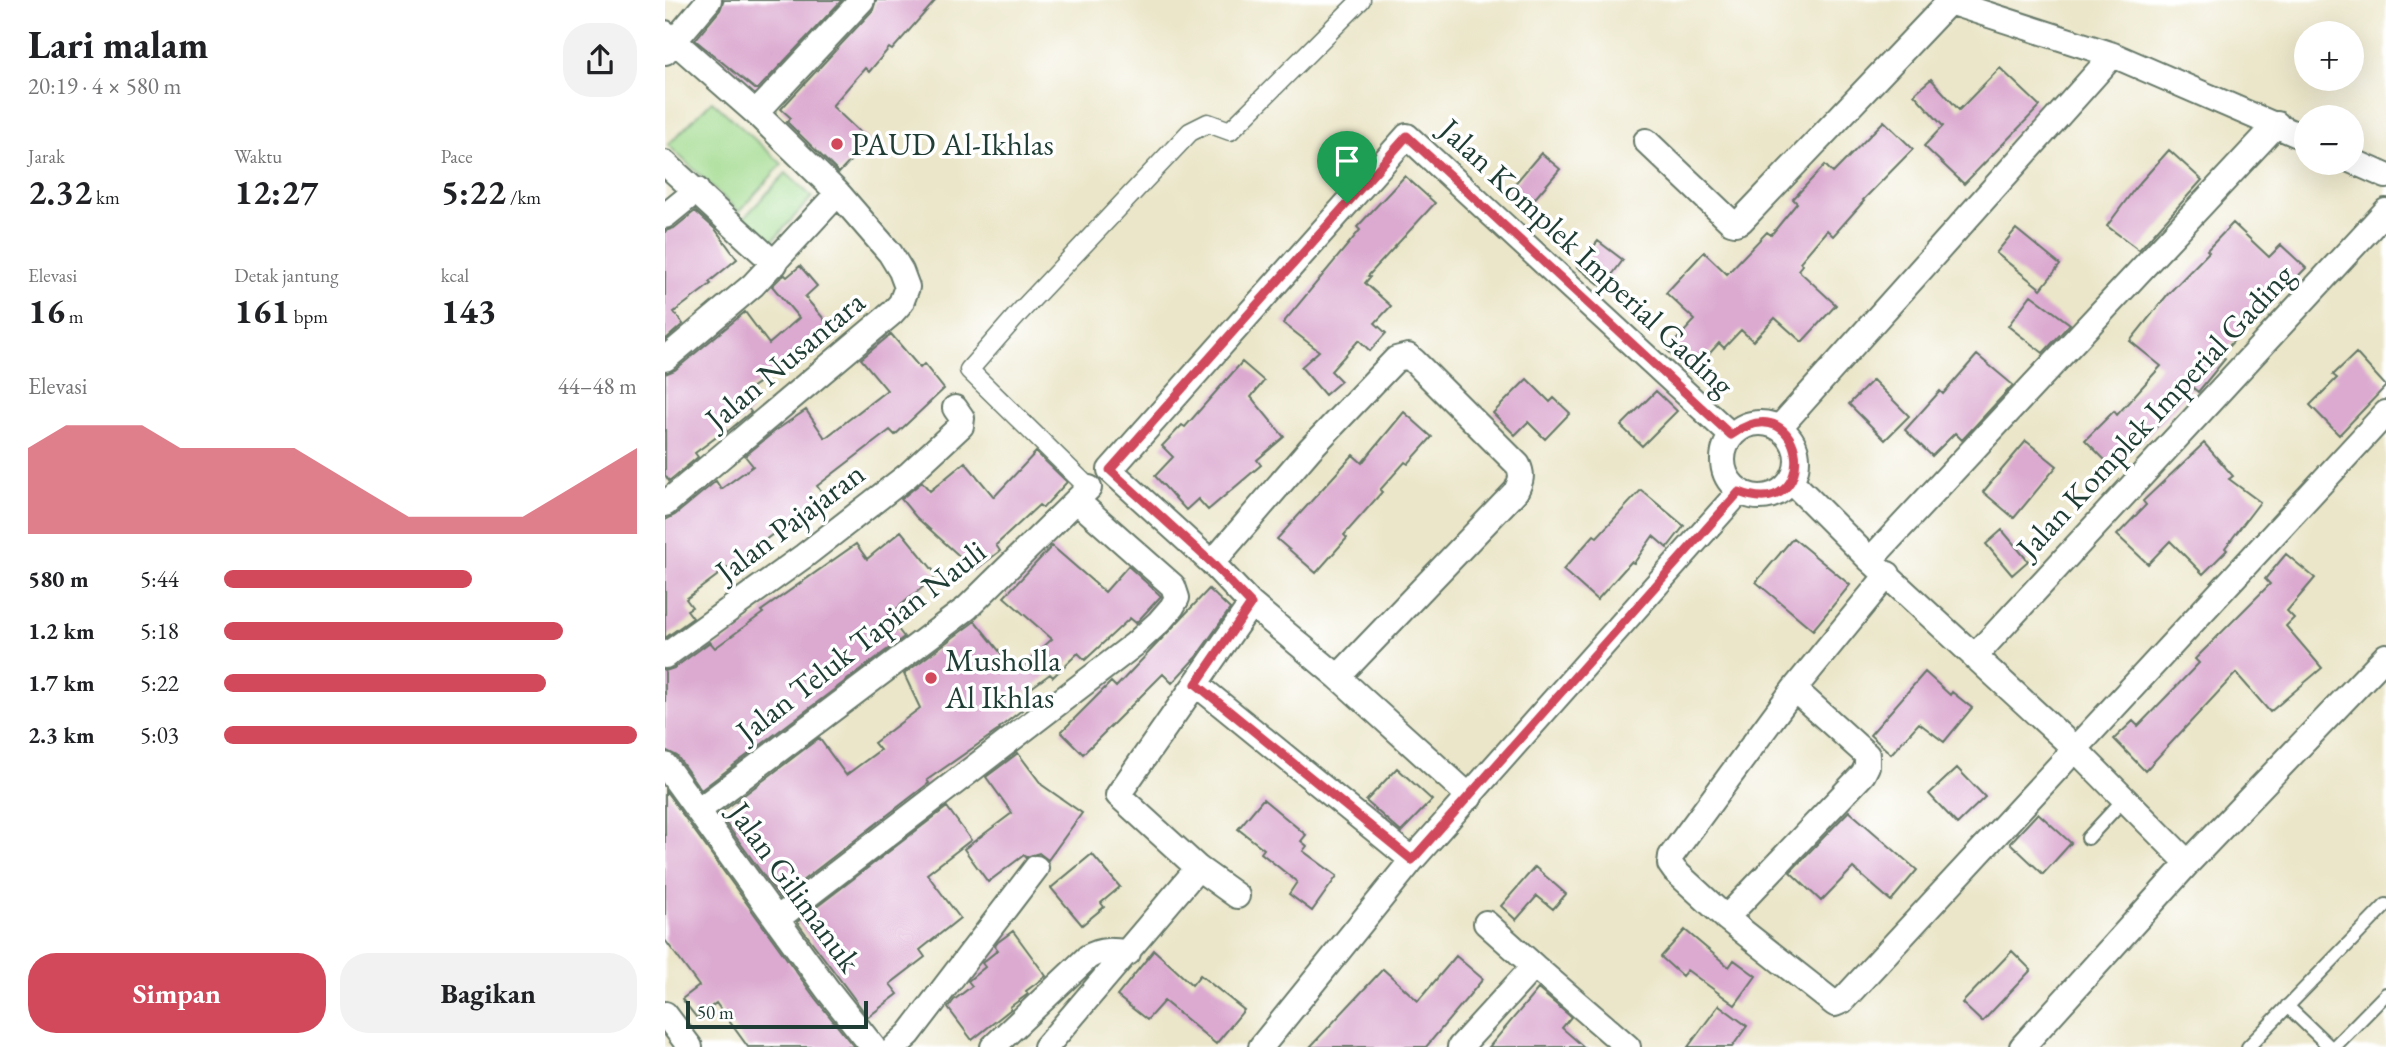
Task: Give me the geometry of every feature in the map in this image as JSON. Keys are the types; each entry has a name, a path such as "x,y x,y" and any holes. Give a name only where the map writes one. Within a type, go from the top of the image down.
{"street":[{"path":"665,359 775,264 838,193 756,113 668,42 709,0"},
{"path":"756,113 862,0"},
{"path":"777,919 1135,644 1172,607 1177,597 1173,586 1083,495 969,370 1160,161 1190,132 1208,122 1230,131 1361,0"},
{"path":"1646,141 1735,223 1741,220 1949,2 2113,55 2294,132"},
{"path":"1779,428 2113,55"},
{"path":"2277,124 1879,567 1794,689 1671,856 1670,864 1726,918 1833,1003 1838,1003 2386,413"},
{"name":"Jalan Komplek Imperial Gading","path":"1470,797 1338,677 1251,604 1212,563 1110,470 1407,136 1731,435"},
{"path":"665,163 775,264"},
{"path":"2364,166 2386,176"},
{"path":"665,216 697,190"},
{"name":"Jalan Nusantara","path":"665,504 901,303 907,287 901,271 890,253 838,193"},
{"name":"Jalan Komplek Imperial Gading","path":"1973,657 2386,211"},
{"path":"1212,563 1310,449 1396,359 1408,356 1414,360 1518,465 1522,473 1521,481 1516,491 1338,677"},
{"name":"Jalan Pajajaran","path":"665,656 804,556 908,475 961,426 962,418 955,408"},
{"path":"1763,422 1779,428 1793,442 1798,462 1791,481 1781,491 1767,497 1752,498 1739,492 1725,476 1723,465 1722,455 1731,435 1745,425 1763,422"},
{"path":"1791,481 1973,657 2075,749 2188,863"},
{"path":"1261,1047 1412,860 1739,492"},
{"name":"Jalan Teluk Tapian Nauli","path":"699,810 967,608 1083,495"},
{"path":"1237,896 1198,869 1118,795 1251,604"},
{"path":"2022,1047 2188,863 2386,656"},
{"path":"1196,684 1412,860"},
{"path":"1726,918 1863,774 1867,766 1867,755 1794,689"},
{"name":"Jalan Gilimanuk","path":"665,765 827,989 873,1047"},
{"path":"895,1047 909,1034 1036,868"},
{"path":"1046,1047 1198,869"},
{"path":"1486,923 1627,1047"},
{"path":"993,1047 1088,957 1097,952 1111,950 1128,953"},
{"path":"1460,1047 1534,966"},
{"path":"665,1014 690,1047"}],"lane":[{"path":"2088,838 2124,799"},
{"path":"2248,1047 2386,905"},
{"path":"2287,1006 2332,1047 2386,995"}],"green space":[{"path":"712,101 782,164 739,212 668,145"},
{"path":"786,173 812,197 766,248 740,222"}],"building":[{"path":"724,0 842,0 758,89 755,89 695,40 720,10"},
{"path":"876,0 936,0 892,50 889,48 869,72 865,68 832,106 869,141 839,173 787,122 791,118 781,109 873,10"},
{"path":"2000,68 2040,106 1964,184 1924,146 1943,126 1914,94 1931,79 1959,110"},
{"path":"1884,121 1913,149 1863,200 1833,236 1827,230 1800,262 1802,265 1798,270 1836,305 1802,342 1775,318 1753,341 1741,330 1724,348 1719,343 1692,373 1667,350 1695,320 1666,293 1704,252 1727,274 1767,232 1771,235 1797,203 1793,199 1825,165 1833,173"},
{"path":"2169,150 2202,180 2139,250 2107,226 2136,187"},
{"path":"1541,153 1560,169 1526,209 1507,193"},
{"path":"1405,176 1435,203 1368,276 1370,277 1365,283 1391,306 1375,323 1386,333 1370,351 1359,340 1331,371 1341,381 1325,395 1301,367 1319,351 1283,323 1360,230 1357,227"},
{"path":"695,211 715,229 737,259 709,282 711,284 674,312 683,324 665,340 665,231 674,228"},
{"path":"2233,223 2269,257 2281,245 2306,268 2254,321 2252,320 2221,355 2225,359 2198,392 2192,387 2165,419 2113,468 2085,440 2114,411 2117,415 2161,366 2130,341 2168,294"},
{"path":"2016,229 2060,265 2041,289 1996,253"},
{"path":"1598,241 1623,260 1603,287 1577,267"},
{"path":"800,266 817,286 805,297 830,326 785,365 739,396 751,412 695,453 698,457 669,481 665,475 665,374 675,370 745,312 769,344 799,318 772,286"},
{"path":"2031,295 2070,324 2043,353 2008,326"},
{"path":"891,334 920,368 924,364 944,389 895,435 890,430 817,486 824,496 686,599 692,607 687,610 693,618 665,638 665,520 675,515 716,481 721,489 753,466 745,456 806,410 825,438 887,390 861,359"},
{"path":"2356,353 2386,386 2339,435 2310,405 2337,378 2333,375"},
{"path":"1977,355 2013,385 1962,440 1955,433 1932,456 1905,430 1940,391 1943,394"},
{"path":"1242,362 1264,381 1251,397 1284,437 1257,460 1261,465 1208,510 1198,499 1186,510 1155,476 1173,457 1162,446 1182,425 1185,427"},
{"path":"1527,379 1550,402 1554,398 1570,413 1545,439 1528,422 1515,435 1493,413"},
{"path":"1873,380 1909,416 1885,440 1849,404"},
{"path":"1656,391 1677,411 1642,446 1621,426"},
{"path":"1404,412 1432,437 1380,490 1382,492 1344,535 1347,538 1316,573 1277,539 1353,455 1362,463"},
{"path":"2026,441 2057,466 2014,518 1983,492"},
{"path":"2204,443 2233,476 2229,479 2260,502 2225,548 2227,550 2203,574 2170,541 2148,564 2117,535 2146,505 2143,501"},
{"path":"1036,452 1067,482 1043,508 1039,505 996,545 1000,551 975,570 916,517 901,499 922,482 930,491 965,462 994,497"},
{"path":"1641,490 1684,526 1667,548 1653,536 1634,563 1631,562 1597,600 1563,570 1594,535 1597,537"},
{"path":"2002,530 2028,561 2012,575 1986,544"},
{"path":"901,531 937,575 888,616 904,637 701,790 677,756 665,750 665,671 674,668 710,642 715,648 763,613 761,611 856,544 867,559"},
{"path":"1793,538 1850,585 1813,630 1756,582"},
{"path":"1052,546 1105,592 1128,566 1161,596 1136,623 1130,618 1085,660 1078,653 1053,677 1050,674 1015,700 1022,710 1000,729 927,780 929,783 780,898 719,814 819,738 846,775 880,750 874,743 920,708 904,674 975,621 1016,672 1052,639 1004,597"},
{"path":"2286,554 2315,578 2287,611 2294,618 2286,626 2322,668 2270,712 2236,673 2145,771 2114,739 2133,721 2138,726 2199,663 2195,659 2270,584 2265,579"},
{"path":"1209,589 1230,609 1196,657 1172,683 1163,674 1083,754 1061,732 1111,682 1116,687"},
{"path":"1925,672 1950,695 1952,692 1972,708 1944,742 1919,723 1891,754 1870,735"},
{"path":"1018,753 1042,785 1082,813 1048,860 1039,853 1026,857 1024,855 988,882 964,849 1012,813 986,777"},
{"path":"1397,768 1432,800 1401,832 1366,801"},
{"path":"1957,768 1985,797 1957,824 1929,794"},
{"path":"665,790 815,998 854,1047 748,1047 716,1003 697,1018 682,999 699,986 665,940"},
{"path":"1263,799 1306,835 1301,841 1307,846 1303,851 1337,876 1312,911 1289,894 1297,882 1261,853 1264,849 1238,829"},
{"path":"947,807 971,840 927,874 960,918 920,950 925,957 890,984 898,994 868,1017 797,922"},
{"path":"1849,811 1917,870 1891,901 1853,868 1821,901 1790,872"},
{"path":"2038,813 2071,843 2043,874 2010,843"},
{"path":"1092,854 1120,887 1101,903 1104,907 1082,925 1051,888"},
{"path":"1535,867 1566,894 1553,909 1537,896 1516,920 1501,906"},
{"path":"1685,930 1729,967 1734,960 1756,976 1735,1005 1687,970 1682,976 1661,957"},
{"path":"1013,931 1046,976 972,1040 948,1008 972,986 968,981 985,967 982,963 998,950 995,946 998,942"},
{"path":"1154,950 1192,985 1200,975 1244,1010 1216,1044 1164,1001 1147,1020 1117,996"},
{"path":"2012,951 2031,970 1982,1022 1962,1003"},
{"path":"1456,956 1483,979 1426,1047 1310,1047 1383,969 1418,1001"},
{"path":"1538,989 1571,1017 1562,1028 1584,1047 1489,1047"},
{"path":"1719,1005 1747,1026 1732,1047 1688,1047"}],"place":[{"name":"PAUD Al-Ikhlas","path":"837,144"},
{"name":"Musholla Al Ikhlas","path":"931,678"}],"route":[{"path":"1407,136 1731,435 1745,425 1763,422 1779,428 1793,442 1798,462 1791,481 1781,491 1767,497 1752,498 1739,492 1412,860 1196,684 1251,604 1212,563 1110,470 1347,203 1407,136"}]}
